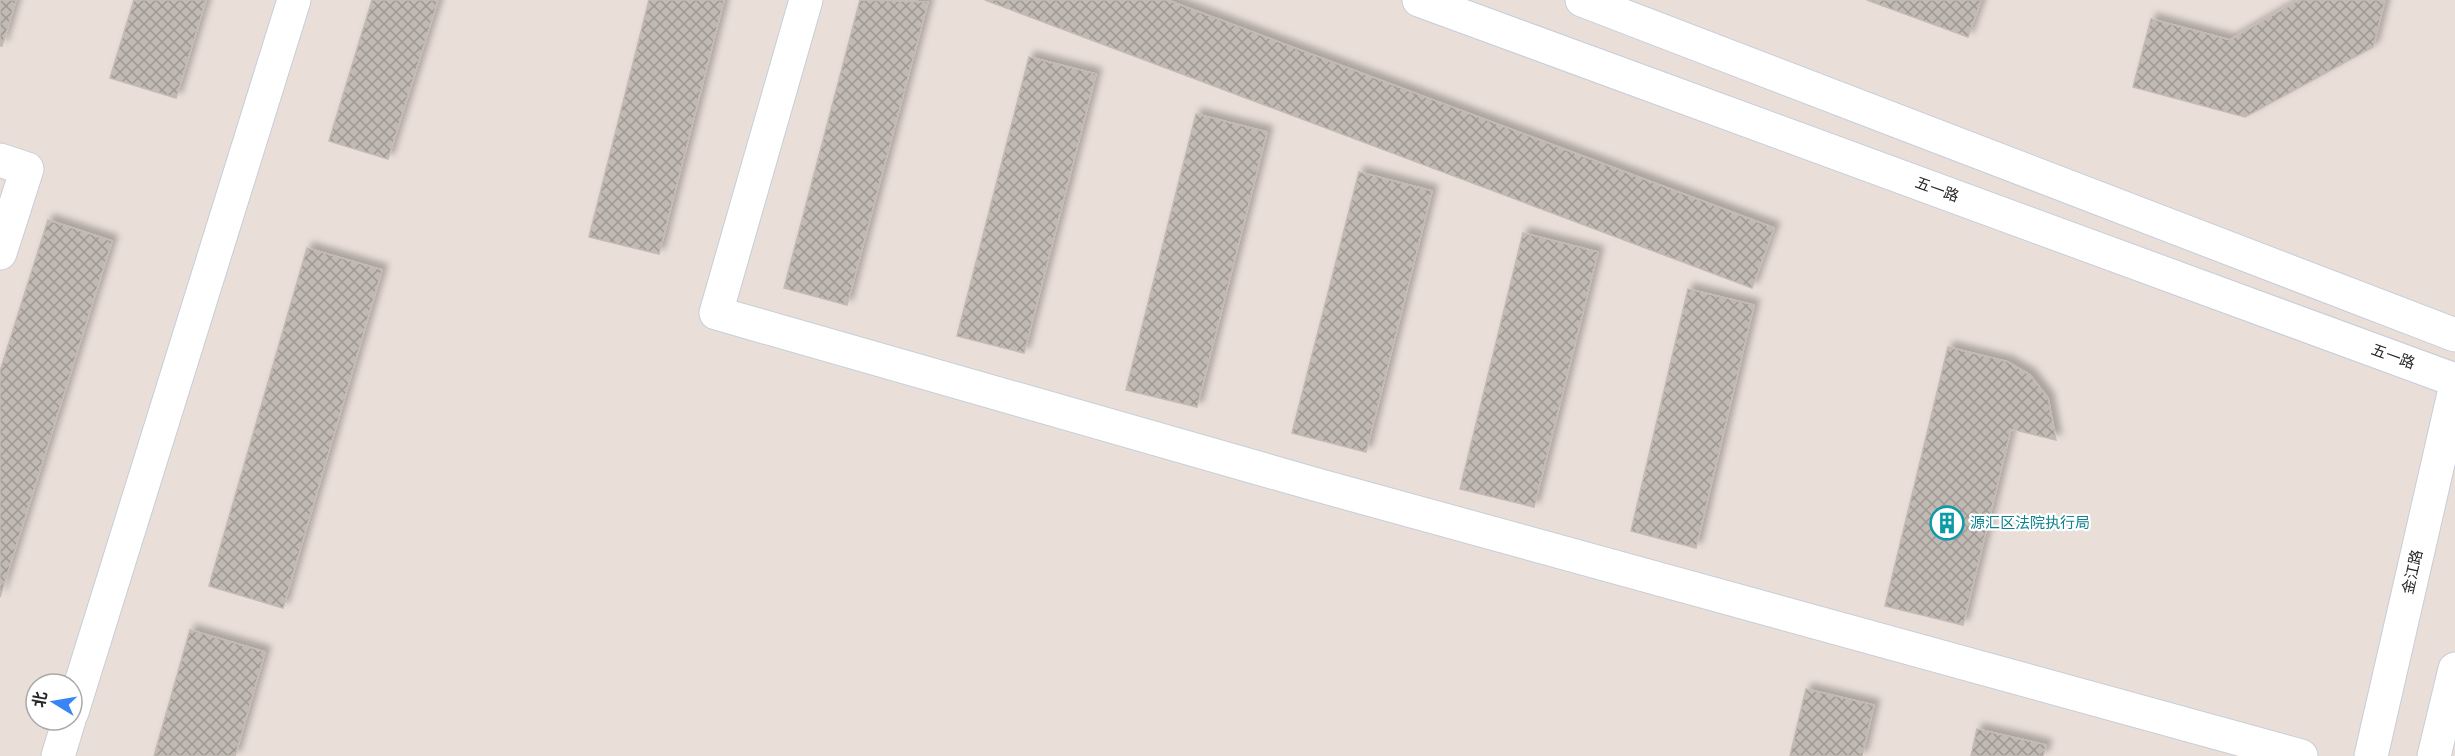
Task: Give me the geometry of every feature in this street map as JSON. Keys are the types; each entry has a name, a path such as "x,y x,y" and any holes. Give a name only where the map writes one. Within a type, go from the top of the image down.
{"street":[{"path":"84,674 294,0"},
{"path":"806,0 716,313 1314,484 2301,756"},
{"name":"五一路","path":"1419,0 2455,380"},
{"path":"1582,0 2455,334"},
{"path":"0,160 27,169 0,254"},
{"name":"金江路","path":"2371,756 2455,389"},
{"path":"2434,756 2455,669"},
{"path":"58,756 65,732"}],"building":[{"path":"0,0 16,0 2,46 0,46"},
{"path":"134,0 206,0 176,98 110,78"},
{"path":"372,0 438,0 388,159 329,141"},
{"path":"649,0 724,0 659,254 589,237"},
{"path":"860,0 928,2 847,305 784,288"},
{"path":"985,0 1167,0 1774,228 1752,288"},
{"path":"1867,0 1981,0 1968,37"},
{"path":"2299,0 2385,0 2373,47 2245,117 2133,87 2151,19 2230,40"},
{"path":"1029,57 1096,74 1024,353 957,336"},
{"path":"1196,114 1267,132 1197,407 1126,390"},
{"path":"1359,172 1432,191 1366,452 1292,433"},
{"path":"48,220 112,241 0,597 0,371"},
{"path":"1523,233 1598,252 1534,507 1460,489"},
{"path":"307,248 382,270 283,608 209,586"},
{"path":"1688,289 1754,305 1696,548 1631,531"},
{"name":"源汇区法院执行局","path":"1948,347 2008,362 2030,375 2048,398 2056,440 2011,429 1963,625 1885,606"},
{"path":"190,630 265,652 235,756 154,756"},
{"path":"1806,689 1874,705 1862,756 1790,756"},
{"path":"1977,729 2046,745 2043,756 1971,756"}],"place":[{"name":"源汇区法院执行局","path":"1947,523"}]}
